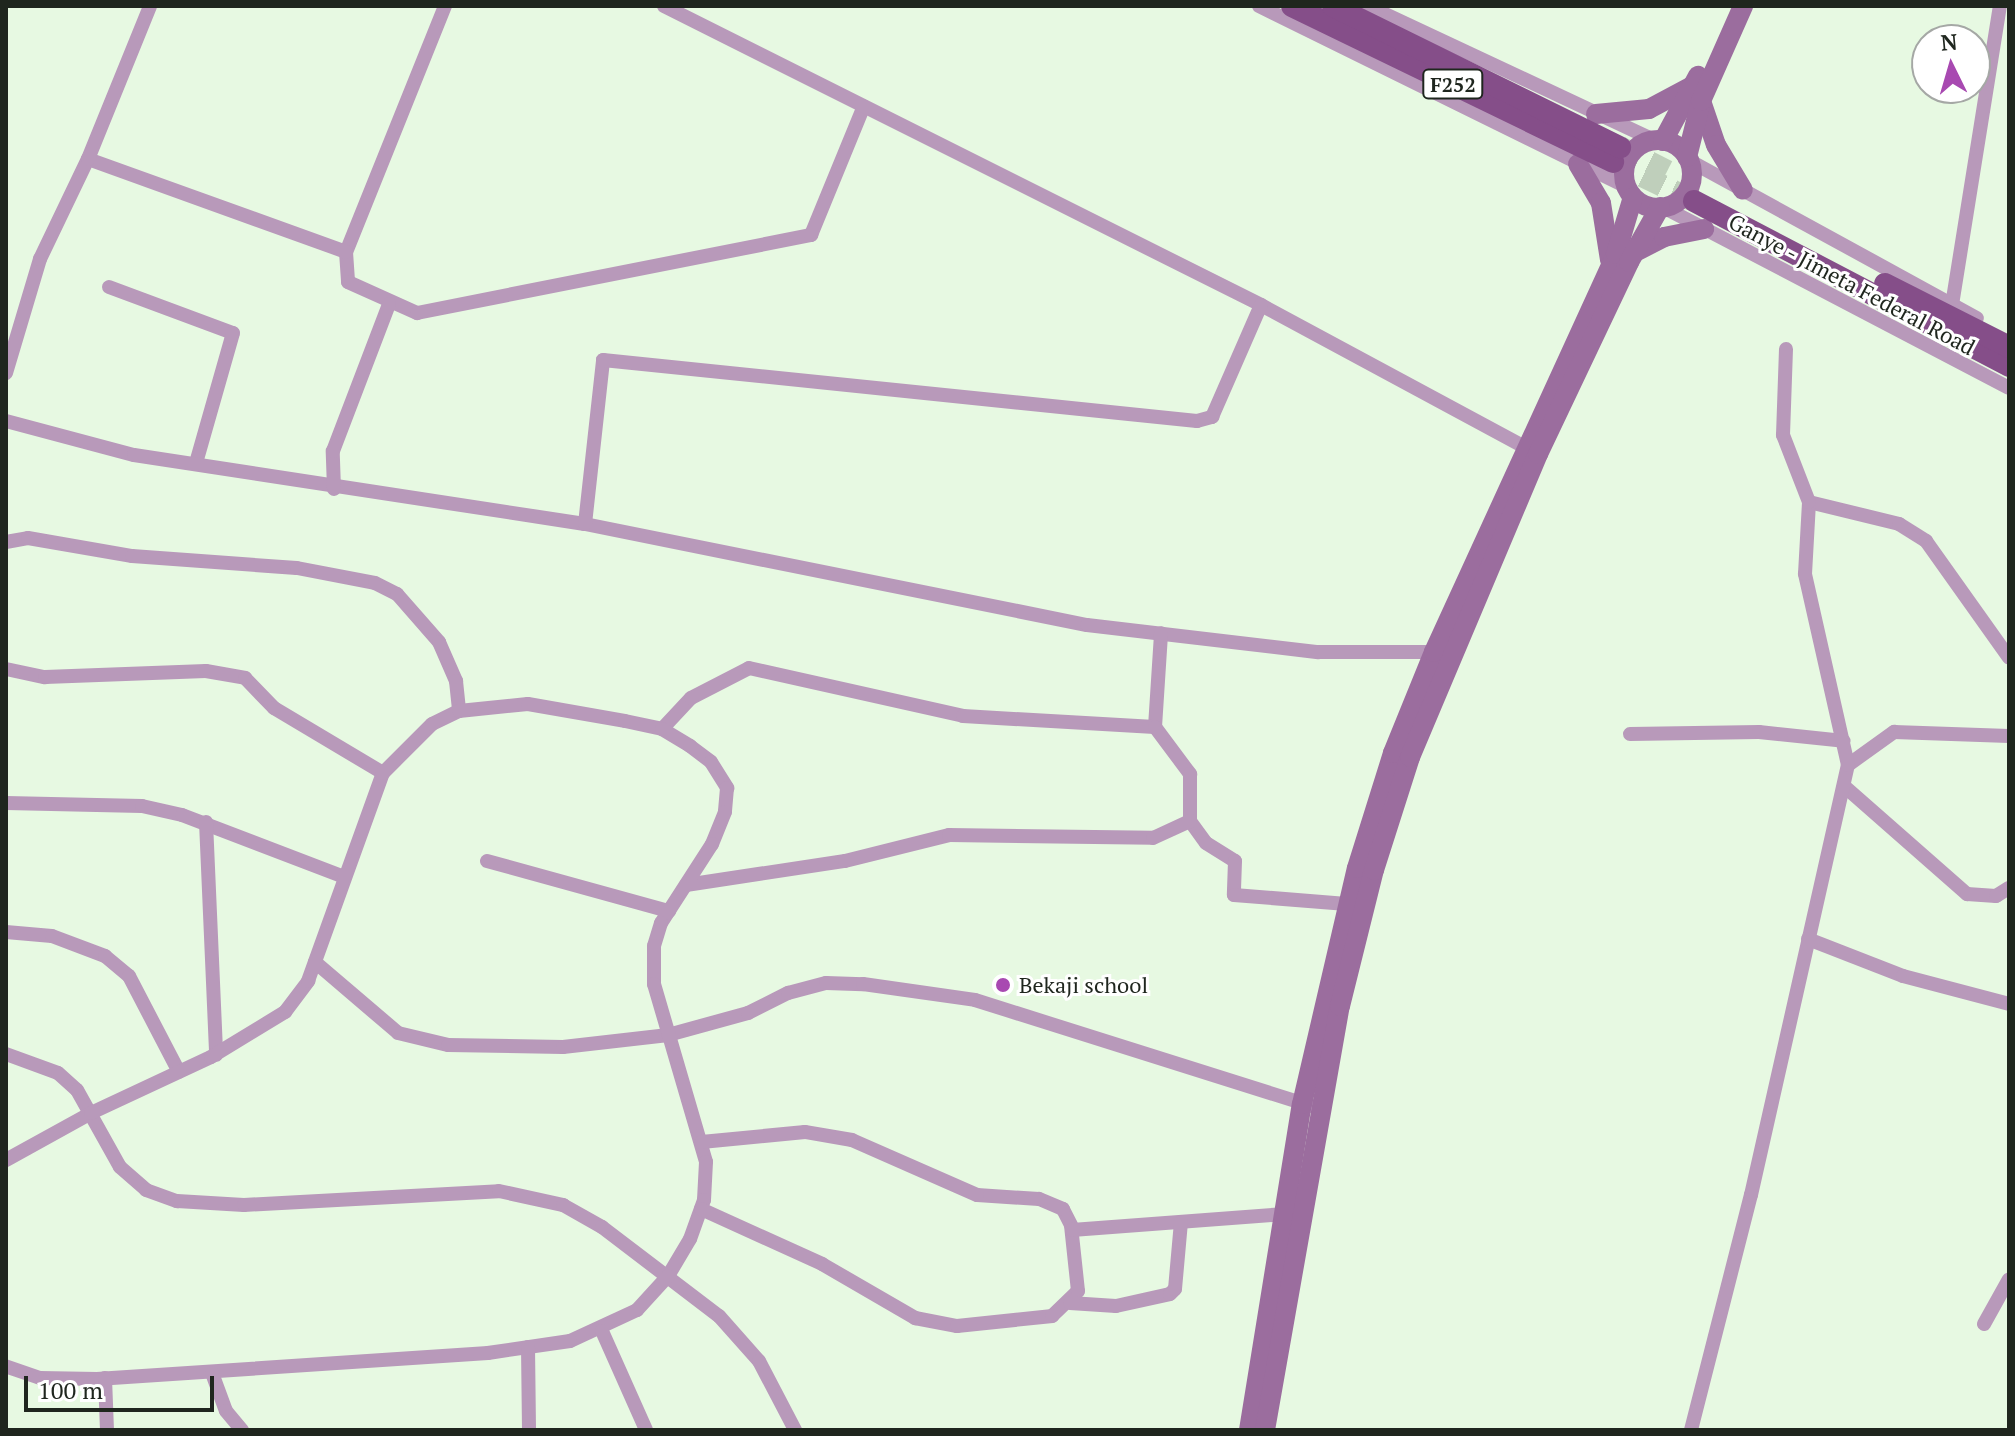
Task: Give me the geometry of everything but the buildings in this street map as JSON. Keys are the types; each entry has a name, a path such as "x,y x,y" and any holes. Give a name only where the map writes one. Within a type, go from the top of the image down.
{"main road":[{"name":"F252","path":"1292,6 1617,155 1333,6"},
{"path":"1265,1430 1312,1106 1347,904 1393,753 1434,652 1531,451 1633,253 1662,207 1679,200 1690,187 1689,159 1697,93 1728,6"},
{"path":"1249,1430 1286,1214 1374,870 1410,757 1531,451 1610,265 1630,192 1625,170 1631,154 1658,140 1697,93 1743,6"},
{"path":"1596,114 1649,109 1697,93"},
{"path":"1697,93 1716,145 1743,190"},
{"path":"1658,140 1689,159"},
{"path":"1578,164 1601,203 1610,265"},
{"path":"1630,192 1662,207"},
{"name":"Ganye - Jimeta Federal Road","path":"2009,347 1697,195 2009,366"},
{"path":"1633,253 1664,237 1704,229"}],"street":[{"path":"6,373 40,259 88,159 150,6"},
{"path":"445,6 346,252 348,282 389,304 417,313 811,235 864,106"},
{"path":"664,6 1261,305 1531,451"},
{"path":"1259,6 1630,192"},
{"path":"1368,6 1596,114 1658,140"},
{"path":"1952,305 2000,6"},
{"path":"88,159 346,252"},
{"path":"1689,159 2009,335"},
{"path":"1662,207 2009,388"},
{"path":"109,287 233,333 196,463"},
{"path":"334,489 333,451 389,304"},
{"path":"585,524 603,360 1197,421 1212,417 1261,305"},
{"path":"1691,1430 1751,1195 1848,765 1805,574 1809,502 1783,435 1786,349"},
{"path":"6,421 134,455 196,463 334,489 585,524 1087,625 1318,652 1434,652"},
{"path":"1809,502 1899,524 1926,541 2009,658"},
{"path":"6,542 28,538 132,556 297,568 375,583 397,594 439,642 456,681 459,711"},
{"path":"1161,633 1155,727 1190,774 1190,821 1206,843 1231,855 1232,887 1239,898 1347,904"},
{"path":"662,729 691,698 749,668 963,716 1013,723 1155,727"},
{"path":"6,669 45,677 206,671 245,678 274,708 383,773"},
{"path":"6,1160 91,1113 216,1055 285,1012 315,962 383,773 432,724 459,711 528,704 662,729 711,762 727,788 725,812 712,844 669,911 654,946 654,984 706,1162 701,1209 668,1276 637,1310 602,1331 528,1347 212,1373 105,1378 40,1378 6,1366"},
{"path":"1630,734 1759,732 1844,741"},
{"path":"1848,765 1894,732 2009,736"},
{"path":"1844,786 1967,894 1996,896 2009,888"},
{"path":"6,803 142,806 206,822 344,877"},
{"path":"686,885 845,861 949,835 1153,838 1190,821"},
{"path":"206,822 216,1055"},
{"path":"487,861 669,911"},
{"path":"6,932 52,936 105,956 129,976 179,1072"},
{"path":"1808,939 1903,976 2009,1004"},
{"path":"315,962 398,1033 416,1040 563,1047 668,1035 826,983 906,988 975,1000 1312,1106"},
{"path":"6,1054 58,1073 77,1090 133,1181 177,1201 244,1205 499,1191 526,1194 563,1205 602,1227 668,1276 743,1340 795,1430"},
{"path":"701,1142 805,1132 852,1140 977,1195 1039,1199 1063,1209 1072,1230 1078,1291 1070,1303 1052,1316 957,1326 915,1318 822,1264 701,1209"},
{"path":"1072,1230 1286,1214"},
{"path":"1070,1303 1116,1306 1170,1294 1175,1289 1181,1222"},
{"path":"1984,1324 2009,1279"},
{"path":"602,1331 646,1430"},
{"path":"528,1347 529,1430"},
{"path":"212,1373 230,1430"},
{"path":"105,1378 107,1430"},
{"path":"226,1411 242,1430"}],"tunnel":[{"path":"1620,147 1667,171"},
{"path":"1613,162 1694,201"}],"place":[{"name":"Bekaji school","path":"1003,985"}]}
